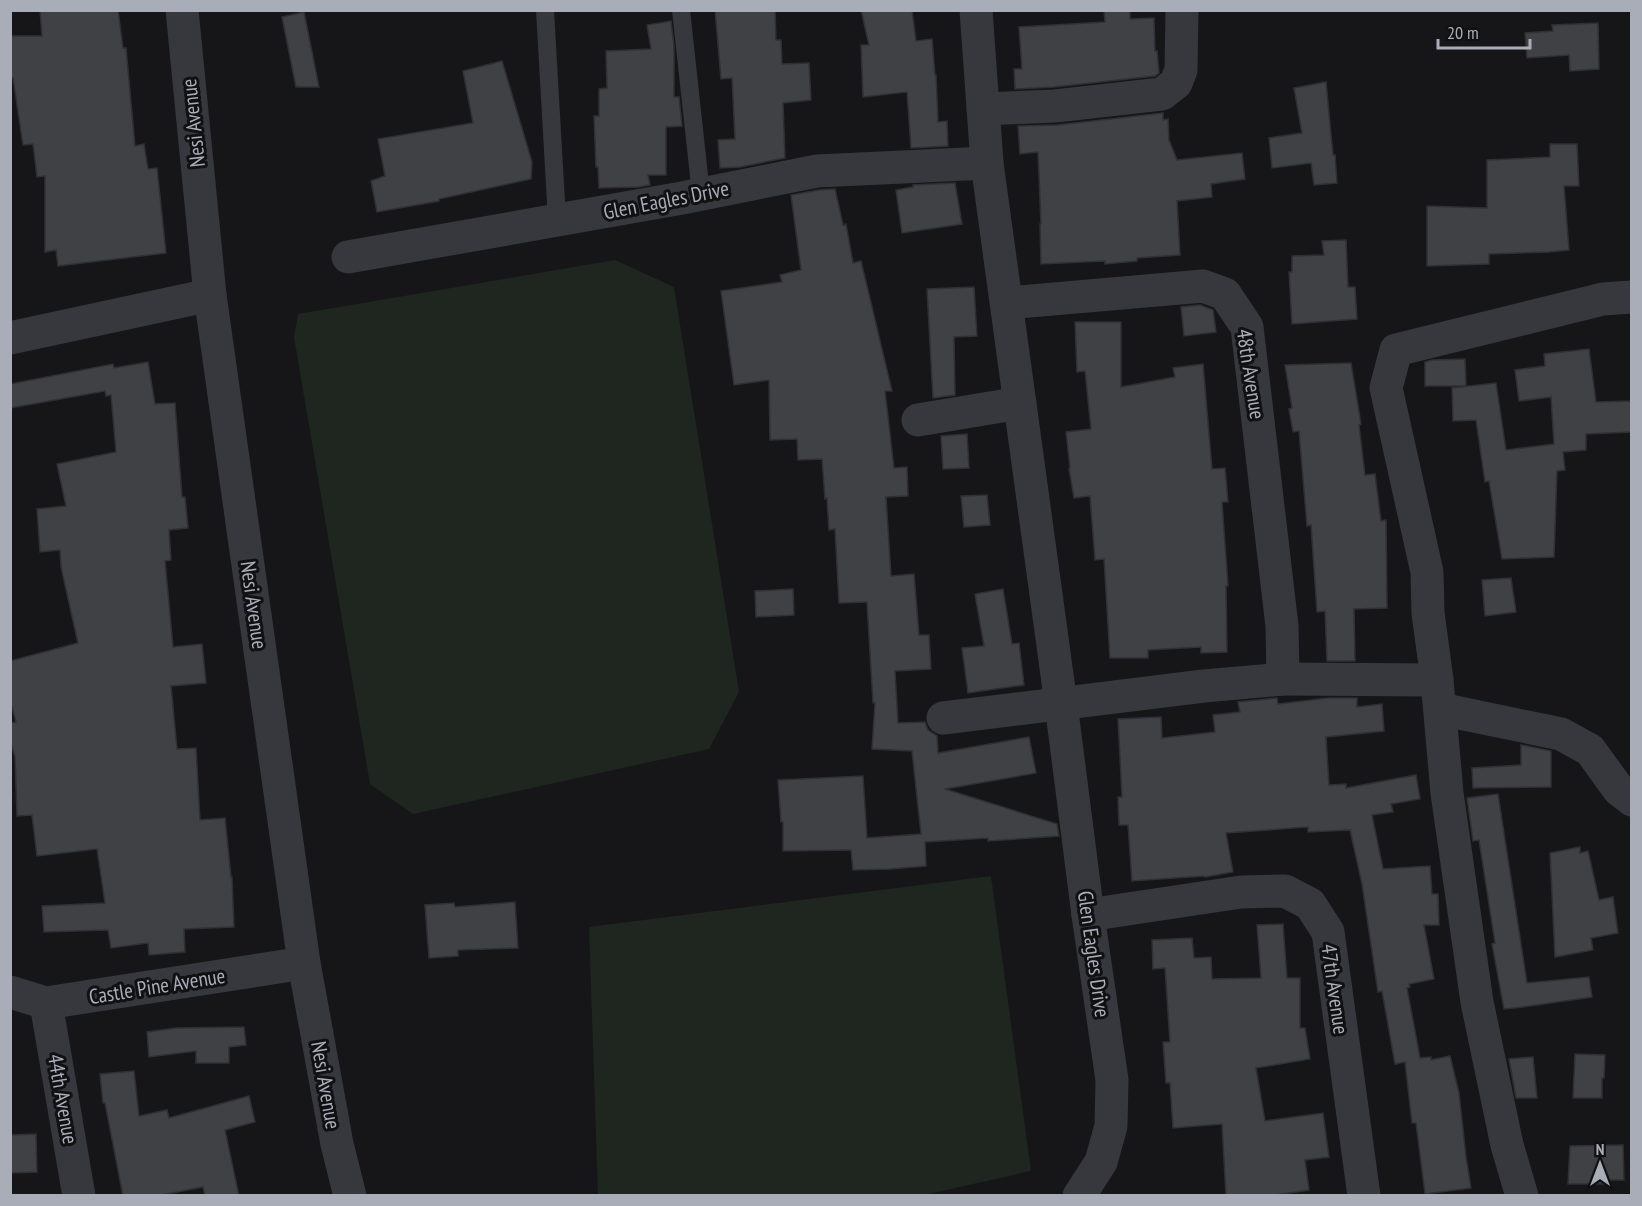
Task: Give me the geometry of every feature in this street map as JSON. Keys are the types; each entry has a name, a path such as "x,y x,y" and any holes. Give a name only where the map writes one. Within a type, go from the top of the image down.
{"street":[{"name":"Nesi Avenue","path":"182,10 210,295 304,963 337,1144 350,1196"},
{"name":"Glen Eagles Drive","path":"976,10 987,163 1112,1080 1111,1126 1101,1162 1078,1196"},
{"path":"983,109 1055,106 1162,94 1176,83 1181,70 1182,10"},
{"name":"Glen Eagles Drive","path":"348,257 817,171 987,163"},
{"name":"48th Avenue","path":"1007,303 1203,286 1225,294 1247,327 1282,626 1283,679"},
{"path":"10,338 210,295"},
{"path":"1522,1196 1507,1145 1477,1002 1447,793 1439,695 1428,613 1427,572 1386,388 1396,350 1604,299 1632,297"},
{"path":"918,420 1020,403"},
{"path":"944,718 1204,686 1283,679 1439,695 1561,734 1590,750 1619,790 1632,800"},
{"name":"47th Avenue","path":"1088,915 1241,892 1285,891 1310,904 1328,932 1364,1196"},
{"name":"Castle Pine Avenue","path":"10,992 46,1003 304,963"},
{"name":"44th Avenue","path":"46,1003 79,1196"}],"lane":[{"path":"545,10 557,220"},
{"path":"681,10 701,194"}],"shaded area":[{"path":"615,260 674,287 739,692 709,749 413,814 370,784 294,337 298,314"},
{"path":"991,876 1031,1171 924,1195 598,1195 589,927"}],"building":[{"path":"40,10 118,10 123,48 126,48 135,146 144,144 148,169 157,168 166,253 58,266 56,250 45,252 45,176 37,177 33,144 23,145 13,78 10,78 10,36 42,36"},
{"path":"715,10 775,10 776,40 781,40 782,64 809,63 811,100 783,103 785,158 740,167 720,168 718,140 735,139 732,78 721,79"},
{"path":"861,10 912,10 916,41 932,39 938,122 947,121 948,146 911,148 907,92 863,97 861,45 869,45"},
{"path":"1104,10 1130,10 1130,19 1154,18 1155,51 1157,51 1159,73 1155,76 1015,89 1014,69 1022,69 1019,27 1105,22"},
{"path":"304,12 319,87 296,87 282,17"},
{"path":"671,21 674,46 674,97 679,97 682,126 666,127 666,175 648,175 650,185 599,188 594,116 599,116 599,89 607,88 606,51 651,49 647,25"},
{"path":"1598,23 1599,69 1570,71 1569,55 1527,58 1525,33 1553,31 1552,25"},
{"path":"502,61 532,162 531,179 439,199 439,201 377,212 371,181 385,176 378,139 473,123 463,71"},
{"path":"1326,82 1337,183 1314,185 1311,163 1272,168 1269,138 1302,133 1294,88"},
{"path":"1163,113 1163,120 1168,119 1169,140 1177,160 1242,153 1245,179 1211,184 1212,197 1177,201 1180,255 1137,258 1137,261 1105,264 1105,261 1041,264 1038,152 1020,154 1018,126 1057,125"},
{"path":"1550,144 1577,144 1579,186 1564,186 1569,250 1489,254 1489,264 1427,266 1427,206 1487,208 1487,160 1550,157"},
{"path":"955,183 962,224 902,233 896,190 913,187 913,185"},
{"path":"835,189 843,225 846,224 853,263 861,261 892,391 885,391 894,468 907,467 908,496 886,497 891,576 914,574 919,635 929,635 931,669 895,671 898,723 925,722 928,730 937,736 938,753 1029,737 1036,773 945,789 1057,824 1059,836 988,841 988,838 925,842 926,866 891,869 853,870 851,850 783,851 783,822 781,822 778,780 863,776 867,838 921,834 912,751 872,749 875,703 873,703 867,602 839,603 835,529 829,530 822,459 798,460 797,439 770,440 769,380 734,385 721,291 782,282 780,275 801,270 791,195"},
{"path":"1346,240 1348,287 1355,287 1357,319 1292,324 1289,272 1292,272 1292,256 1324,255 1322,241"},
{"path":"974,287 977,336 954,337 955,395 933,398 927,289"},
{"path":"1200,305 1213,310 1216,332 1184,336 1181,307"},
{"path":"1075,322 1121,322 1121,387 1175,377 1173,368 1203,364 1212,469 1225,468 1228,502 1222,502 1228,586 1226,586 1227,652 1201,653 1201,647 1148,650 1148,658 1110,658 1104,559 1095,560 1090,496 1074,498 1069,469 1066,432 1091,429 1085,371 1077,372"},
{"path":"1589,349 1596,402 1632,401 1632,432 1586,434 1586,450 1563,452 1565,470 1557,471 1554,557 1502,559 1489,481 1485,482 1476,420 1453,421 1452,388 1496,383 1506,450 1554,444 1551,397 1519,401 1515,370 1545,366 1544,354"},
{"path":"1465,359 1466,386 1425,386 1425,362"},
{"path":"148,362 155,404 175,403 182,497 185,497 188,528 169,530 171,560 165,561 173,647 202,644 206,683 171,686 177,749 196,748 200,820 225,818 232,877 234,927 184,929 185,952 149,955 148,943 111,948 108,930 44,932 42,906 105,903 97,849 37,856 32,815 17,816 15,757 10,740 10,723 16,722 10,700 10,661 78,643 61,567 60,550 40,552 37,509 66,506 57,464 116,452 111,395 106,396 105,391 10,408 10,384 113,364 114,368"},
{"path":"1351,363 1361,424 1359,425 1365,475 1375,474 1381,521 1386,520 1387,608 1354,609 1355,661 1327,661 1325,611 1317,612 1311,525 1307,526 1299,431 1293,432 1289,409 1292,408 1285,365"},
{"path":"967,434 969,468 943,469 941,436"},
{"path":"987,495 990,525 964,527 961,496"},
{"path":"1511,578 1516,612 1485,616 1482,580"},
{"path":"793,589 794,615 756,617 755,591"},
{"path":"1003,589 1012,644 1019,643 1024,685 968,693 962,648 984,646 975,594"},
{"path":"1277,698 1278,704 1328,698 1357,698 1357,707 1382,704 1384,731 1326,737 1329,785 1346,784 1346,788 1416,775 1420,799 1391,804 1393,812 1372,815 1383,869 1430,866 1432,894 1438,894 1439,925 1424,925 1434,979 1409,984 1410,987 1407,988 1420,1058 1431,1057 1431,1060 1450,1056 1459,1093 1471,1188 1425,1194 1416,1123 1412,1123 1405,1062 1395,1064 1382,991 1378,992 1362,884 1350,830 1308,832 1308,827 1226,833 1233,872 1205,877 1132,881 1128,825 1119,825 1118,797 1122,797 1118,719 1161,717 1162,738 1215,732 1213,715 1240,712 1238,702"},
{"path":"1521,745 1551,751 1551,787 1473,788 1472,768 1521,765"},
{"path":"1498,794 1527,983 1589,977 1592,997 1504,1009 1492,944 1495,943 1479,840 1473,841 1467,798"},
{"path":"1580,847 1580,853 1588,851 1599,900 1613,897 1618,933 1591,938 1593,950 1555,957 1550,853"},
{"path":"515,902 518,948 458,950 458,956 429,958 425,905 454,903 455,907"},
{"path":"1283,924 1287,978 1300,978 1300,1028 1305,1028 1310,1059 1256,1068 1265,1121 1323,1113 1329,1157 1305,1160 1309,1190 1269,1196 1226,1196 1222,1124 1173,1128 1170,1083 1166,1083 1163,1042 1170,1042 1165,968 1153,969 1152,940 1192,938 1194,958 1211,957 1212,979 1261,978 1257,925"},
{"path":"244,1027 246,1045 229,1047 229,1063 196,1063 196,1051 149,1057 147,1032 176,1028"},
{"path":"1575,1054 1605,1055 1602,1098 1573,1098"},
{"path":"1533,1057 1537,1098 1516,1098 1509,1059"},
{"path":"134,1071 139,1116 167,1110 169,1118 249,1096 255,1122 225,1130 239,1196 205,1196 203,1187 157,1196 123,1196 105,1103 103,1103 100,1074"},
{"path":"36,1134 37,1172 10,1173 10,1135"},
{"path":"1623,1145 1624,1180 1607,1180 1608,1184 1568,1184 1570,1146"}]}
